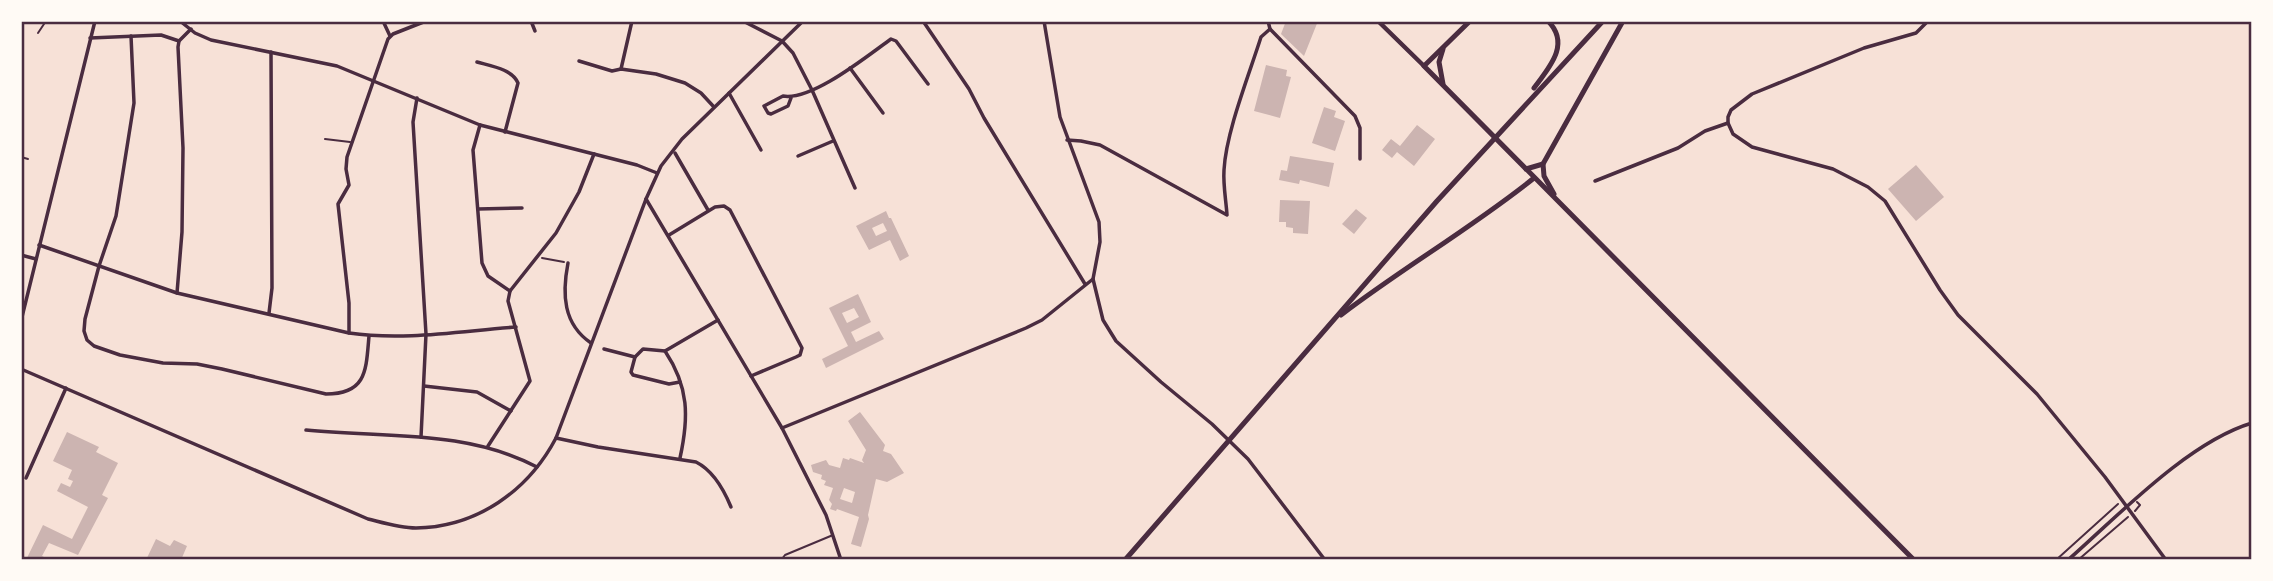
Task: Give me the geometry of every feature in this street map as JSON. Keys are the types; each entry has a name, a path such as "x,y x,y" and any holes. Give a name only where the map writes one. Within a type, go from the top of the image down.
{"main road":[{"path":"1378,21 1914,560"},
{"path":"1424,66 1470,21"},
{"path":"1523,105 1552,65 1558,52 1556,34 1548,21"},
{"path":"1125,560 1523,105 1603,21"},
{"path":"1558,200 1544,176 1543,164 1623,21"},
{"path":"1443,87 1439,62 1446,44"},
{"path":"1526,169 1543,164"},
{"path":"1330,323 1388,279 1496,208 1534,178"}],"street":[{"path":"21,321 95,21"},
{"path":"180,21 211,40 337,66 480,125 637,165 657,173"},
{"path":"383,21 390,36"},
{"path":"349,333 349,303 338,204 349,185 346,169 351,142 390,36 426,21"},
{"path":"531,21 535,31"},
{"path":"621,69 632,21"},
{"path":"743,21 782,41 798,61 855,188"},
{"path":"21,369 368,519 414,528 459,522 500,502 519,488 556,438 646,199 657,173 674,147 803,21"},
{"path":"923,21 974,96 1085,285"},
{"path":"1044,21 1060,117 1099,222 1100,242 1093,279 1103,320 1116,341 1212,424 1248,459 1325,560"},
{"path":"1268,21 1270,29 1355,116 1360,128 1360,159"},
{"path":"1928,21 1916,33 1864,48 1752,94 1731,110 1728,123 1733,134 1752,147 1833,169 1868,187 1885,201 1958,315 2037,394 2166,560"},
{"path":"177,293 182,232 183,148 178,72 180,41 191,29"},
{"path":"1067,140 1100,145 1227,215 1225,160 1235,118 1261,37 1270,29"},
{"path":"90,38 161,35 180,41"},
{"path":"131,36 134,103 116,216 99,266 84,331 87,340 94,346 120,355 163,363 210,366 326,394 341,394 356,386 361,379 365,369 369,336"},
{"path":"791,98 788,106 771,114 764,106 783,96 791,98 826,84 894,39 928,85"},
{"path":"269,313 272,289 271,52"},
{"path":"579,61 612,71 621,69 656,74 685,83 701,93 714,107"},
{"path":"477,62 512,74 517,79 505,132"},
{"path":"850,68 883,113"},
{"path":"729,93 761,150"},
{"path":"417,98 414,122 426,334 421,437"},
{"path":"1595,181 1678,148 1705,131 1728,123"},
{"path":"480,125 473,150 485,271 510,291"},
{"path":"798,156 833,141"},
{"path":"675,153 708,210"},
{"path":"488,446 530,381 509,301 510,291 538,257 568,213 594,155"},
{"path":"646,199 782,428 826,515 841,560"},
{"path":"669,235 720,205 730,210 803,348 800,355 751,376"},
{"path":"478,209 522,208"},
{"path":"39,245 177,293 349,333 369,336 426,334 516,327"},
{"path":"21,255 36,259"},
{"path":"568,263 565,289 567,313 577,332 592,343"},
{"path":"782,428 1026,328 1042,320 1093,279"},
{"path":"681,382 669,384 633,376 631,372 635,357 643,349 664,351 718,320"},
{"path":"604,349 635,357"},
{"path":"664,351 681,382 687,415 680,458"},
{"path":"424,386 477,392 511,411"},
{"path":"26,478 66,388"},
{"path":"2068,560 2127,507 2204,447 2224,434 2252,423"},
{"path":"306,430 457,440 488,446 537,467"},
{"path":"556,438 696,462 708,469 724,490 731,507"}],"lane":[{"path":"38,33 46,21"},
{"path":"325,139 351,142"},
{"path":"21,157 28,159"},
{"path":"782,560 785,555 834,534"}],"path":[{"path":"538,257 568,263"},
{"path":"2056,560 2122,500"},
{"path":"2078,560 2132,514"}],"building":[{"path":"1286,21 1318,21 1304,56 1281,34"},
{"path":"1266,65 1287,70 1286,76 1291,77 1280,118 1254,111"},
{"path":"1324,107 1336,111 1334,117 1345,121 1335,151 1312,143"},
{"path":"1417,125 1435,139 1414,166 1397,152 1392,158 1382,150 1391,139 1400,146"},
{"path":"1290,156 1334,163 1329,187 1300,180 1299,184 1279,180 1281,170 1287,171"},
{"path":"1916,165 1944,197 1916,221 1888,189"},
{"path":"1280,200 1310,201 1308,234 1293,233 1293,228 1286,227 1286,222 1279,222"},
{"path":"1356,209 1367,218 1354,234 1342,224"},
{"path":"886,211 909,256 900,261 890,240 869,250 856,226","holes":["883,223 887,231 876,236 872,228"]},
{"path":"858,294 871,322 851,332 856,342 879,331 884,339 826,368 822,359 848,346 829,308","holes":["854,308 859,317 847,323 842,313"]},
{"path":"860,412 885,445 883,451 891,454 904,473 887,482 876,479 861,547 851,544 859,517 830,509 832,504 829,500 833,488 824,485 826,481 821,479 822,475 813,472 811,465 826,460 829,465 840,468 843,458 864,463 862,460 866,450 848,421","holes":["844,488 855,492 852,503 840,499"]},
{"path":"67,432 99,447 96,452 118,463 102,495 108,498 78,555 49,543 42,556 50,560 26,560 43,525 72,539 88,507 57,491 61,483 70,487 73,481 68,479 72,470 53,461"},
{"path":"156,539 170,546 174,540 187,546 181,560 146,560"}]}
